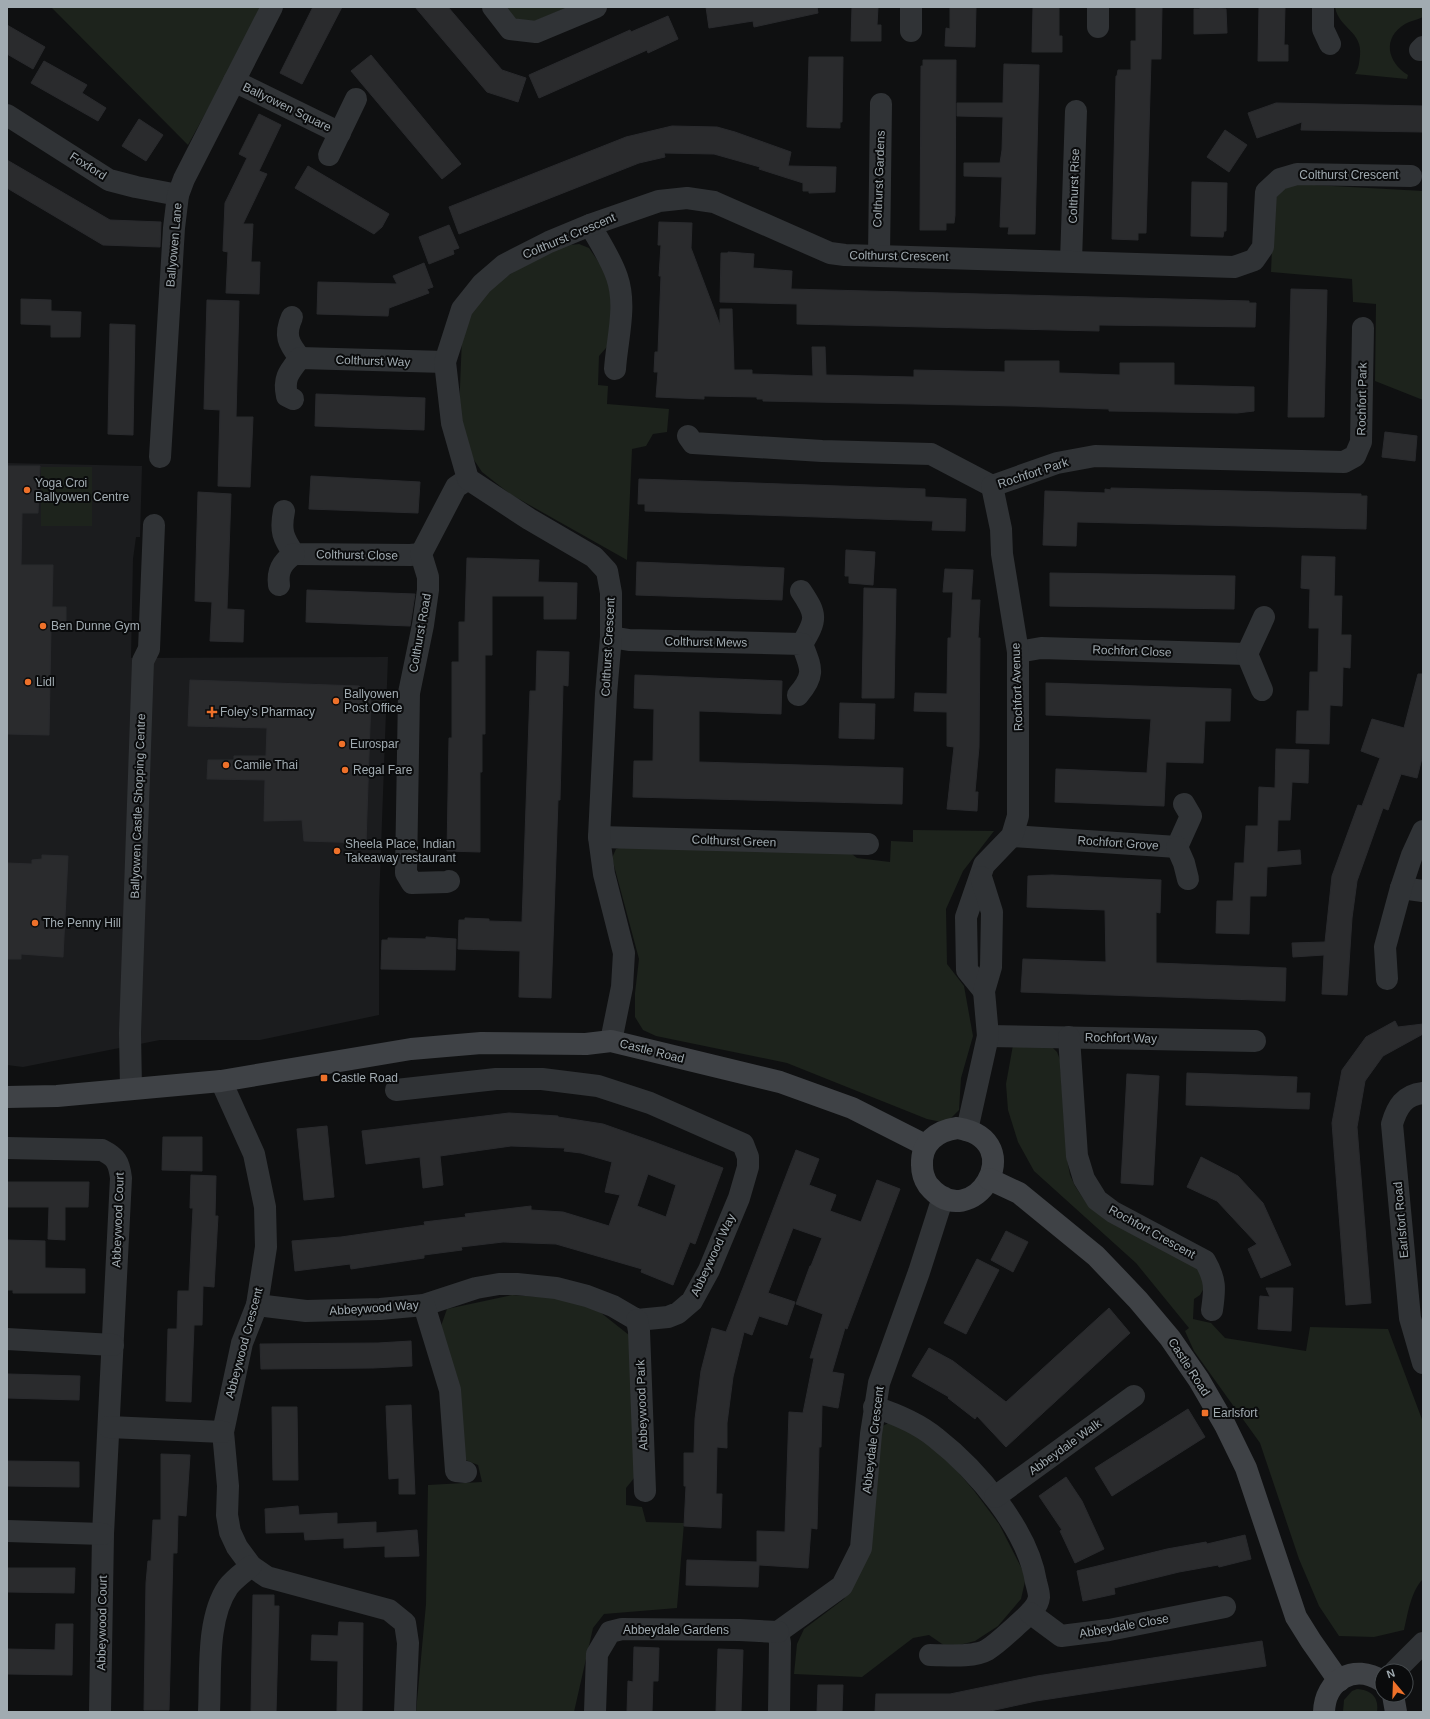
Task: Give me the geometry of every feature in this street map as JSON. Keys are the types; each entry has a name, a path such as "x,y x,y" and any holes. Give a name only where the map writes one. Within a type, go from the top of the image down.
{"street":[{"name":"Ballyowen Lane","path":"160,457 174,228 178,195 184,179 272,7"},
{"path":"492,7 510,29 536,32 596,7"},
{"path":"911,7 911,31"},
{"path":"1323,7 1323,29 1330,44"},
{"name":"Ballyowen Square","path":"234,81 340,133"},
{"name":"Ballyowen Square","path":"329,155 356,99"},
{"name":"Colthurst Gardens","path":"879,255 881,104"},
{"name":"Colthurst Rise","path":"1071,261 1076,111"},
{"name":"Foxford","path":"7,115 109,180 178,195"},
{"name":"Colthurst Crescent","path":"611,1041 622,987 624,953 604,874 599,837 606,694 611,637 610,584 607,571 594,557 529,519 468,479 452,423 445,362 462,309 482,284 504,265 549,242 590,225 659,201 687,198 714,202 830,253 1234,267 1254,260 1263,247 1266,192 1280,179 1297,174 1411,176"},
{"path":"590,225 617,276 621,295 621,311 614,368"},
{"path":"292,317 287,331 292,347 300,358 289,371 284,385 287,396 293,399"},
{"name":"Rochfort Park","path":"688,436 693,443 822,451 930,454 992,486 1057,463 1095,456 1344,462 1355,456 1361,442 1363,328"},
{"name":"Colthurst Way","path":"300,358 445,362"},
{"path":"421,554 456,487 468,479"},
{"name":"Rochfort Avenue","path":"967,1130 988,1036 984,991 991,967 992,912 981,876 984,865 1012,836 1018,816 1018,652 1002,554 1001,529 992,486"},
{"path":"279,585 278,576 283,561 294,554 285,541 281,526 284,512"},
{"name":"Ballyowen Castle Shopping Centre","path":"131,1089 130,1033 143,661 149,649 154,525"},
{"name":"Colthurst Close","path":"294,554 421,554"},
{"name":"Colthurst Road","path":"421,554 428,577 428,590 423,625 409,693 406,873 412,883 449,881"},
{"path":"798,695 808,684 811,672 802,644 809,632 814,618 813,608 801,591"},
{"path":"1262,690 1247,654 1264,617"},
{"name":"Colthurst Mews","path":"611,637 626,640 802,644"},
{"name":"Rochfort Close","path":"1018,652 1041,648 1247,654"},
{"path":"1184,804 1191,816 1177,847 1184,863 1188,879"},
{"path":"1387,979 1385,947 1401,888 1412,855 1423,831"},
{"name":"Rochfort Grove","path":"1012,836 1177,847"},
{"name":"Colthurst Green","path":"599,837 868,844"},
{"path":"1401,888 1423,891"},
{"name":"Rochfort Way","path":"988,1036 1255,1041"},
{"name":"Rochfort Crescent","path":"1069,1037 1077,1156 1084,1179 1097,1200 1113,1212 1205,1261 1212,1274 1216,1287 1212,1310"},
{"name":"Castle Road","path":"7,1097 40,1098 221,1081 411,1049 481,1043 586,1044 611,1041 780,1082 852,1108 925,1145"},
{"name":"Abbeywood Way","path":"257,1305 323,1312 424,1305 476,1288 499,1284 517,1284 556,1288 587,1296 613,1306 637,1320 668,1317 678,1313 692,1301 709,1270 740,1198 748,1167 748,1157 743,1144 650,1103 598,1086 542,1080 496,1079 396,1090"},
{"name":"Abbeywood Crescent","path":"221,1081 254,1154 265,1207 266,1246 257,1305 242,1342 223,1432 230,1532 237,1547 251,1566 267,1577 389,1610 405,1623 408,1643 405,1712"},
{"name":"Earlsfort Road","path":"1423,1093 1412,1094 1397,1108 1392,1124 1401,1214 1415,1281 1410,1318 1423,1364"},
{"path":"958,1128 967,1130 981,1138 990,1150 993,1160 990,1179 983,1190 964,1200 953,1200 943,1197 933,1191 926,1182 922,1171 922,1160 925,1145 938,1134 947,1130 958,1128"},
{"name":"Abbeywood Court","path":"7,1148 102,1150 113,1155 119,1163 121,1178 103,1534 100,1712"},
{"name":"Castle Road","path":"990,1179 1018,1193 1096,1256 1138,1300 1174,1344 1199,1380 1228,1431 1246,1468 1296,1616 1311,1641 1339,1681"},
{"name":"Abbeydale Crescent","path":"778,1632 842,1586 861,1548 874,1407 879,1383 919,1272 943,1197"},
{"path":"424,1305 450,1390 456,1471 466,1472"},
{"name":"Abbeywood Park","path":"637,1320 639,1332 645,1491"},
{"path":"7,1339 113,1345"},
{"name":"Abbeydale Walk","path":"995,1497 1134,1396"},
{"path":"874,1407 914,1423 936,1437 965,1464 995,1497 1018,1533 1034,1565 1039,1597 1030,1613 986,1651 960,1656 930,1655"},
{"path":"109,1427 223,1432"},
{"path":"7,1531 103,1534"},
{"path":"209,1712 216,1609 229,1586 251,1566"},
{"name":"Abbeydale Close","path":"1030,1613 1061,1636 1110,1630 1225,1607"},
{"name":"Abbeydale Gardens","path":"595,1712 597,1654 610,1632 622,1628 778,1632"},
{"path":"778,1632 780,1643 779,1712"},
{"path":"1403,1663 1423,1643"},
{"path":"1324,1712 1328,1692 1339,1681 1351,1674 1363,1673 1374,1676"}],"shaded area":[{"path":"51,7 264,7 188,145"},
{"path":"501,7 568,7 535,21 513,22"},
{"path":"1335,7 1423,7 1423,17 1405,24 1393,36 1390,43 1390,50 1395,64 1408,75 1407,79 1355,74 1359,65 1360,56 1358,41 1341,20"},
{"path":"1296,184 1423,191 1423,400 1375,381 1376,304 1353,302 1352,279 1271,272 1274,201 1282,188"},
{"path":"579,244 589,248 613,283 612,341 599,356 598,385 608,386 607,404 669,409 667,432 653,434 646,446 632,449 627,560 510,494 482,472 466,448 459,412 462,337 473,309 496,283 528,263 562,246"},
{"path":"7,463 142,466 140,537 136,537 133,559 131,658 388,657 379,903 379,1015 260,1040 160,1040 23,1067 7,1065"},
{"path":"41,467 92,467 92,526 41,526"},
{"path":"913,830 994,831 963,871 946,909 947,964 964,986 973,1036 961,1078 959,1110 946,1123 927,1119 787,1063 656,1036 643,1030 635,1017 635,993 639,959 612,858 616,849 627,845 848,851 857,858 890,862 891,841 913,842"},
{"path":"1013,1045 1052,1047 1057,1052 1060,1060 1067,1159 1070,1175 1075,1186 1087,1204 1196,1265 1202,1273 1204,1288 1200,1295 1194,1299 1193,1319 1211,1323 1225,1338 1306,1351 1310,1327 1388,1329 1423,1422 1423,1579 1413,1596 1404,1630 1374,1637 1339,1636 1319,1606 1299,1559 1260,1443 1194,1351 1185,1331 1189,1328 1136,1263 1034,1171 1018,1142 1008,1110 1006,1084"},
{"path":"512,1295 557,1298 591,1305 629,1335 635,1477 626,1488 626,1505 642,1507 646,1522 684,1523 677,1608 604,1614 593,1628 574,1712 416,1712 426,1604 428,1485 482,1482 478,1465 463,1459 441,1326 447,1309"},
{"path":"894,1420 938,1448 975,1492 999,1524 1026,1577 1021,1599 998,1626 975,1641 948,1648 929,1635 913,1638 862,1677 794,1674 797,1644 804,1629 844,1599 868,1554 877,1429"},
{"path":"1357,1689 1370,1693 1374,1697 1374,1703 1377,1703 1377,1712 1343,1712 1344,1700 1352,1691"}],"building":[{"path":"313,7 342,7 302,84 280,73"},
{"path":"415,7 448,7 502,70 526,78 518,102 487,92"},
{"path":"706,7 817,7 818,13 754,27 753,21 709,28"},
{"path":"852,7 878,7 877,25 881,25 881,41 851,41"},
{"path":"950,7 976,7 975,47 945,46 946,28 950,29"},
{"path":"1033,7 1059,7 1059,36 1062,36 1062,52 1032,52"},
{"path":"1136,7 1162,7 1161,59 1151,59 1146,233 1138,233 1138,240 1112,239 1116,76 1118,70 1131,70 1131,41 1136,41"},
{"path":"1200,7 1226,9 1227,33 1194,34 1194,9 1200,9"},
{"path":"1259,7 1285,7 1284,45 1288,45 1288,61 1258,61"},
{"path":"668,16 678,39 648,53 647,50 539,98 529,75 630,30 631,32"},
{"path":"7,25 45,47 33,69 7,54"},
{"path":"371,55 461,164 442,179 351,71"},
{"path":"809,57 843,57 842,122 840,122 840,128 807,127"},
{"path":"923,60 956,60 955,215 954,223 946,223 946,230 920,230 921,66 923,66"},
{"path":"44,61 87,85 82,93 106,108 98,121 31,83"},
{"path":"1004,64 1039,65 1035,234 1008,234 1009,227 1000,227 1002,177 964,176 964,163 1000,163 1003,117 957,116 957,103 1003,103"},
{"path":"1276,103 1423,106 1423,132 1301,130 1302,122 1257,138 1248,113"},
{"path":"259,114 281,125 259,171 267,174 243,224 253,224 251,262 260,262 259,294 226,293 228,252 223,251 225,203 247,158 239,154"},
{"path":"139,119 163,135 146,161 122,146"},
{"path":"672,126 717,127 735,132 791,152 788,166 836,167 835,192 809,193 809,191 803,191 803,183 759,169 760,167 714,154 664,153 665,157 639,163 459,234 449,207 626,137"},
{"path":"1225,130 1247,145 1229,172 1207,157"},
{"path":"7,160 110,220 161,222 160,247 103,245 7,188"},
{"path":"308,166 389,214 382,227 374,234 295,188"},
{"path":"1192,182 1227,183 1226,231 1224,231 1223,237 1191,236"},
{"path":"659,222 692,223 691,248 720,325 720,309 732,309 734,370 752,370 752,374 813,376 812,347 825,347 826,375 914,377 914,370 1005,372 1005,361 1059,361 1059,373 1120,375 1120,363 1174,363 1174,385 1254,387 1254,411 1237,413 1109,411 1109,409 1017,406 763,401 763,399 757,399 757,397 704,396 704,399 656,397 658,372 654,372 655,352 658,352 661,276 659,276 661,245 658,245"},
{"path":"449,225 459,248 453,250 454,254 429,264 419,237"},
{"path":"728,252 754,254 753,268 792,271 791,289 1249,301 1249,303 1256,303 1255,327 1099,325 1099,331 797,324 797,304 720,302 721,253"},
{"path":"424,263 433,287 427,289 429,293 389,308 388,316 317,314 318,282 397,284 393,276"},
{"path":"1291,289 1327,290 1324,417 1288,417"},
{"path":"21,299 51,300 51,311 81,312 80,337 51,337 51,325 21,324"},
{"path":"207,300 239,301 236,417 253,417 250,487 218,486 220,410 204,409"},
{"path":"110,324 135,325 133,435 108,434"},
{"path":"316,394 425,398 424,430 315,426"},
{"path":"1385,432 1417,436 1415,461 1382,457"},
{"name":"Lidl","path":"7,466 40,466 38,513 22,513 21,565 53,565 52,607 66,607 66,629 51,628 49,735 7,734"},
{"path":"311,476 420,482 418,513 309,509"},
{"path":"639,479 925,489 925,497 966,499 965,531 932,530 933,521 645,511 645,504 638,504"},
{"path":"1111,488 1361,494 1361,496 1367,496 1366,529 1077,522 1076,546 1043,545 1045,491 1105,493 1105,489 1111,490"},
{"path":"198,492 231,494 227,609 244,610 243,642 210,641 212,602 195,601"},
{"path":"846,550 875,552 873,585 849,583 849,576 845,576"},
{"path":"1302,556 1335,557 1334,596 1342,596 1341,635 1351,635 1350,668 1343,667 1342,706 1330,705 1329,744 1296,743 1297,711 1309,711 1310,672 1318,672 1319,628 1309,628 1310,589 1301,588"},
{"path":"467,558 539,560 538,582 577,583 576,619 544,619 544,596 492,596 492,655 485,655 485,734 482,734 482,772 480,772 480,852 447,851 449,738 452,738 452,662 459,662 459,622 465,622"},
{"path":"637,562 784,568 782,600 636,595"},
{"path":"945,569 973,570 971,600 980,600 978,638 980,638 979,747 975,792 978,792 977,811 947,809 954,747 947,746 947,712 914,711 915,693 947,694 948,638 951,638 953,592 943,592"},
{"path":"1050,573 1235,576 1234,609 1050,606"},
{"path":"864,588 896,589 894,698 862,698"},
{"path":"307,590 415,594 410,626 306,622"},
{"path":"537,651 569,652 568,686 563,685 560,800 558,800 551,998 519,997 520,951 458,949 459,920 465,920 465,918 489,919 489,921 522,922 530,691 536,691"},
{"path":"1418,674 1423,674 1423,754 1417,778 1401,774 1388,810 1383,808 1357,881 1352,918 1347,995 1322,994 1324,955 1293,957 1292,943 1325,942 1332,876 1358,805 1362,806 1380,758 1361,751 1372,719 1404,728"},
{"path":"635,675 782,681 781,714 699,711 699,762 903,768 902,804 633,797 634,761 653,761 654,709 634,708"},
{"path":"190,680 359,686 371,698 366,843 304,841 302,820 264,821 265,780 207,779 208,760 234,760 234,756 266,756 267,728 188,726"},
{"path":"1046,683 1231,689 1230,721 1205,721 1203,763 1166,762 1164,806 1055,802 1056,769 1147,773 1151,719 1046,715"},
{"path":"840,703 875,704 874,739 839,738"},
{"path":"1276,749 1309,750 1308,783 1292,782 1290,820 1278,820 1277,852 1300,850 1301,864 1267,867 1266,896 1250,896 1249,934 1216,933 1217,901 1233,901 1235,863 1244,863 1246,826 1258,826 1259,787 1275,788"},
{"path":"42,855 68,856 63,957 21,954 21,959 7,959 7,863 32,864 32,860 42,859"},
{"path":"1052,875 1161,880 1160,913 1156,912 1156,963 1286,968 1285,1001 1021,992 1023,959 1106,962 1105,910 1027,907 1028,876"},
{"path":"426,937 456,939 455,970 381,969 382,940 388,940 388,938 426,939"},
{"path":"1395,1021 1398,1027 1423,1024 1423,1034 1383,1056 1365,1081 1357,1127 1371,1303 1346,1305 1332,1123 1342,1070 1366,1037"},
{"path":"1187,1073 1297,1077 1296,1093 1310,1093 1309,1109 1186,1105"},
{"path":"1127,1074 1159,1076 1153,1185 1121,1183"},
{"path":"509,1113 558,1116 603,1124 723,1168 695,1244 690,1242 673,1285 641,1272 642,1269 556,1244 503,1242 461,1247 462,1250 424,1255 424,1258 351,1269 350,1264 295,1271 292,1241 341,1237 425,1225 424,1222 466,1217 465,1214 531,1206 531,1210 563,1212 609,1226 620,1195 605,1192 612,1162 581,1153 564,1151 565,1148 511,1146 440,1156 443,1185 423,1188 420,1157 366,1164 362,1131","holes":["648,1174 676,1185 666,1217 637,1206"]},
{"path":"327,1126 334,1197 304,1200 297,1129"},
{"path":"163,1137 202,1137 202,1171 162,1170"},
{"path":"796,1150 819,1159 809,1185 836,1195 830,1211 861,1222 877,1180 900,1189 847,1329 845,1328 832,1372 844,1374 838,1408 822,1405 821,1447 819,1447 817,1529 811,1528 808,1568 759,1565 758,1587 686,1585 687,1560 757,1562 757,1531 785,1532 789,1412 803,1413 814,1358 810,1358 823,1314 796,1304 822,1238 793,1228 768,1293 795,1302 787,1325 759,1316 752,1335 744,1332 733,1377 727,1423 727,1448 717,1447 716,1494 722,1494 721,1528 684,1526 686,1486 684,1486 684,1453 694,1453 695,1419 701,1371 712,1328 726,1332"},
{"path":"1201,1157 1238,1176 1263,1203 1291,1265 1261,1278 1248,1249 1257,1244 1217,1201 1187,1187"},
{"path":"191,1175 216,1176 215,1216 218,1216 214,1287 203,1286 202,1325 194,1325 191,1402 166,1401 168,1329 177,1329 178,1291 189,1291 193,1208 190,1208"},
{"path":"7,1182 89,1182 88,1207 65,1207 65,1240 48,1239 49,1207 7,1207"},
{"path":"1006,1231 1028,1242 1013,1272 991,1260"},
{"path":"7,1240 45,1241 45,1268 85,1269 85,1293 13,1293 13,1290 7,1290"},
{"path":"977,1259 999,1270 966,1334 944,1323"},
{"path":"1266,1288 1293,1288 1291,1331 1258,1329 1260,1296 1270,1297"},
{"path":"1109,1308 1130,1333 1006,1447 977,1416 975,1419 948,1398 949,1397 912,1376 929,1348 953,1361 1006,1402"},
{"path":"411,1341 412,1366 373,1368 261,1369 260,1344 378,1343"},
{"path":"8,1374 80,1376 79,1400 7,1398"},
{"path":"411,1405 415,1494 399,1494 399,1478 389,1479 386,1406"},
{"path":"272,1407 297,1407 298,1480 273,1480"},
{"path":"1188,1409 1205,1437 1112,1496 1095,1468"},
{"path":"161,1454 190,1455 186,1516 178,1515 177,1553 173,1553 169,1710 144,1710 146,1583 148,1561 151,1561 153,1520 161,1520"},
{"path":"7,1461 79,1462 79,1487 7,1486"},
{"path":"1066,1477 1082,1501 1104,1549 1075,1563 1060,1531 1062,1530 1039,1496"},
{"path":"298,1506 299,1515 337,1513 337,1524 376,1522 376,1533 417,1530 419,1556 385,1557 385,1546 344,1548 344,1538 305,1540 304,1532 266,1533 265,1509"},
{"path":"1245,1535 1251,1559 1219,1567 1218,1565 1179,1572 1114,1588 1115,1594 1083,1601 1077,1571 1167,1549 1206,1542 1207,1544"},
{"path":"7,1568 75,1568 74,1593 7,1592"},
{"path":"253,1595 274,1595 274,1606 279,1606 276,1712 251,1712"},
{"path":"339,1622 363,1623 362,1712 337,1712 338,1661 311,1660 312,1635 338,1636"},
{"path":"56,1624 73,1624 72,1675 7,1674 7,1649 55,1650"},
{"path":"1262,1641 1266,1666 1036,1701 986,1712 875,1712 876,1694 950,1694 1037,1676"},
{"path":"634,1647 659,1648 658,1681 653,1681 652,1712 627,1712 628,1681 633,1682"},
{"path":"718,1649 743,1650 741,1712 716,1712"},
{"path":"818,1685 843,1685 842,1712 817,1712"}],"place":[{"name":"Yoga Croi Ballyowen Centre","path":"27,490"},
{"name":"Ben Dunne Gym","path":"43,626"},
{"name":"Lidl","path":"28,682"},
{"name":"Ballyowen Post Office","path":"336,701"},
{"name":"Foley's Pharmacy","path":"212,712"},
{"name":"Eurospar","path":"342,744"},
{"name":"Camile Thai","path":"226,765"},
{"name":"Regal Fare","path":"345,770"},
{"name":"Sheela Place, Indian Takeaway restaurant","path":"337,851"},
{"name":"The Penny Hill","path":"35,923"},
{"name":"Castle Road","path":"324,1078"},
{"name":"Earlsfort","path":"1205,1413"}]}
